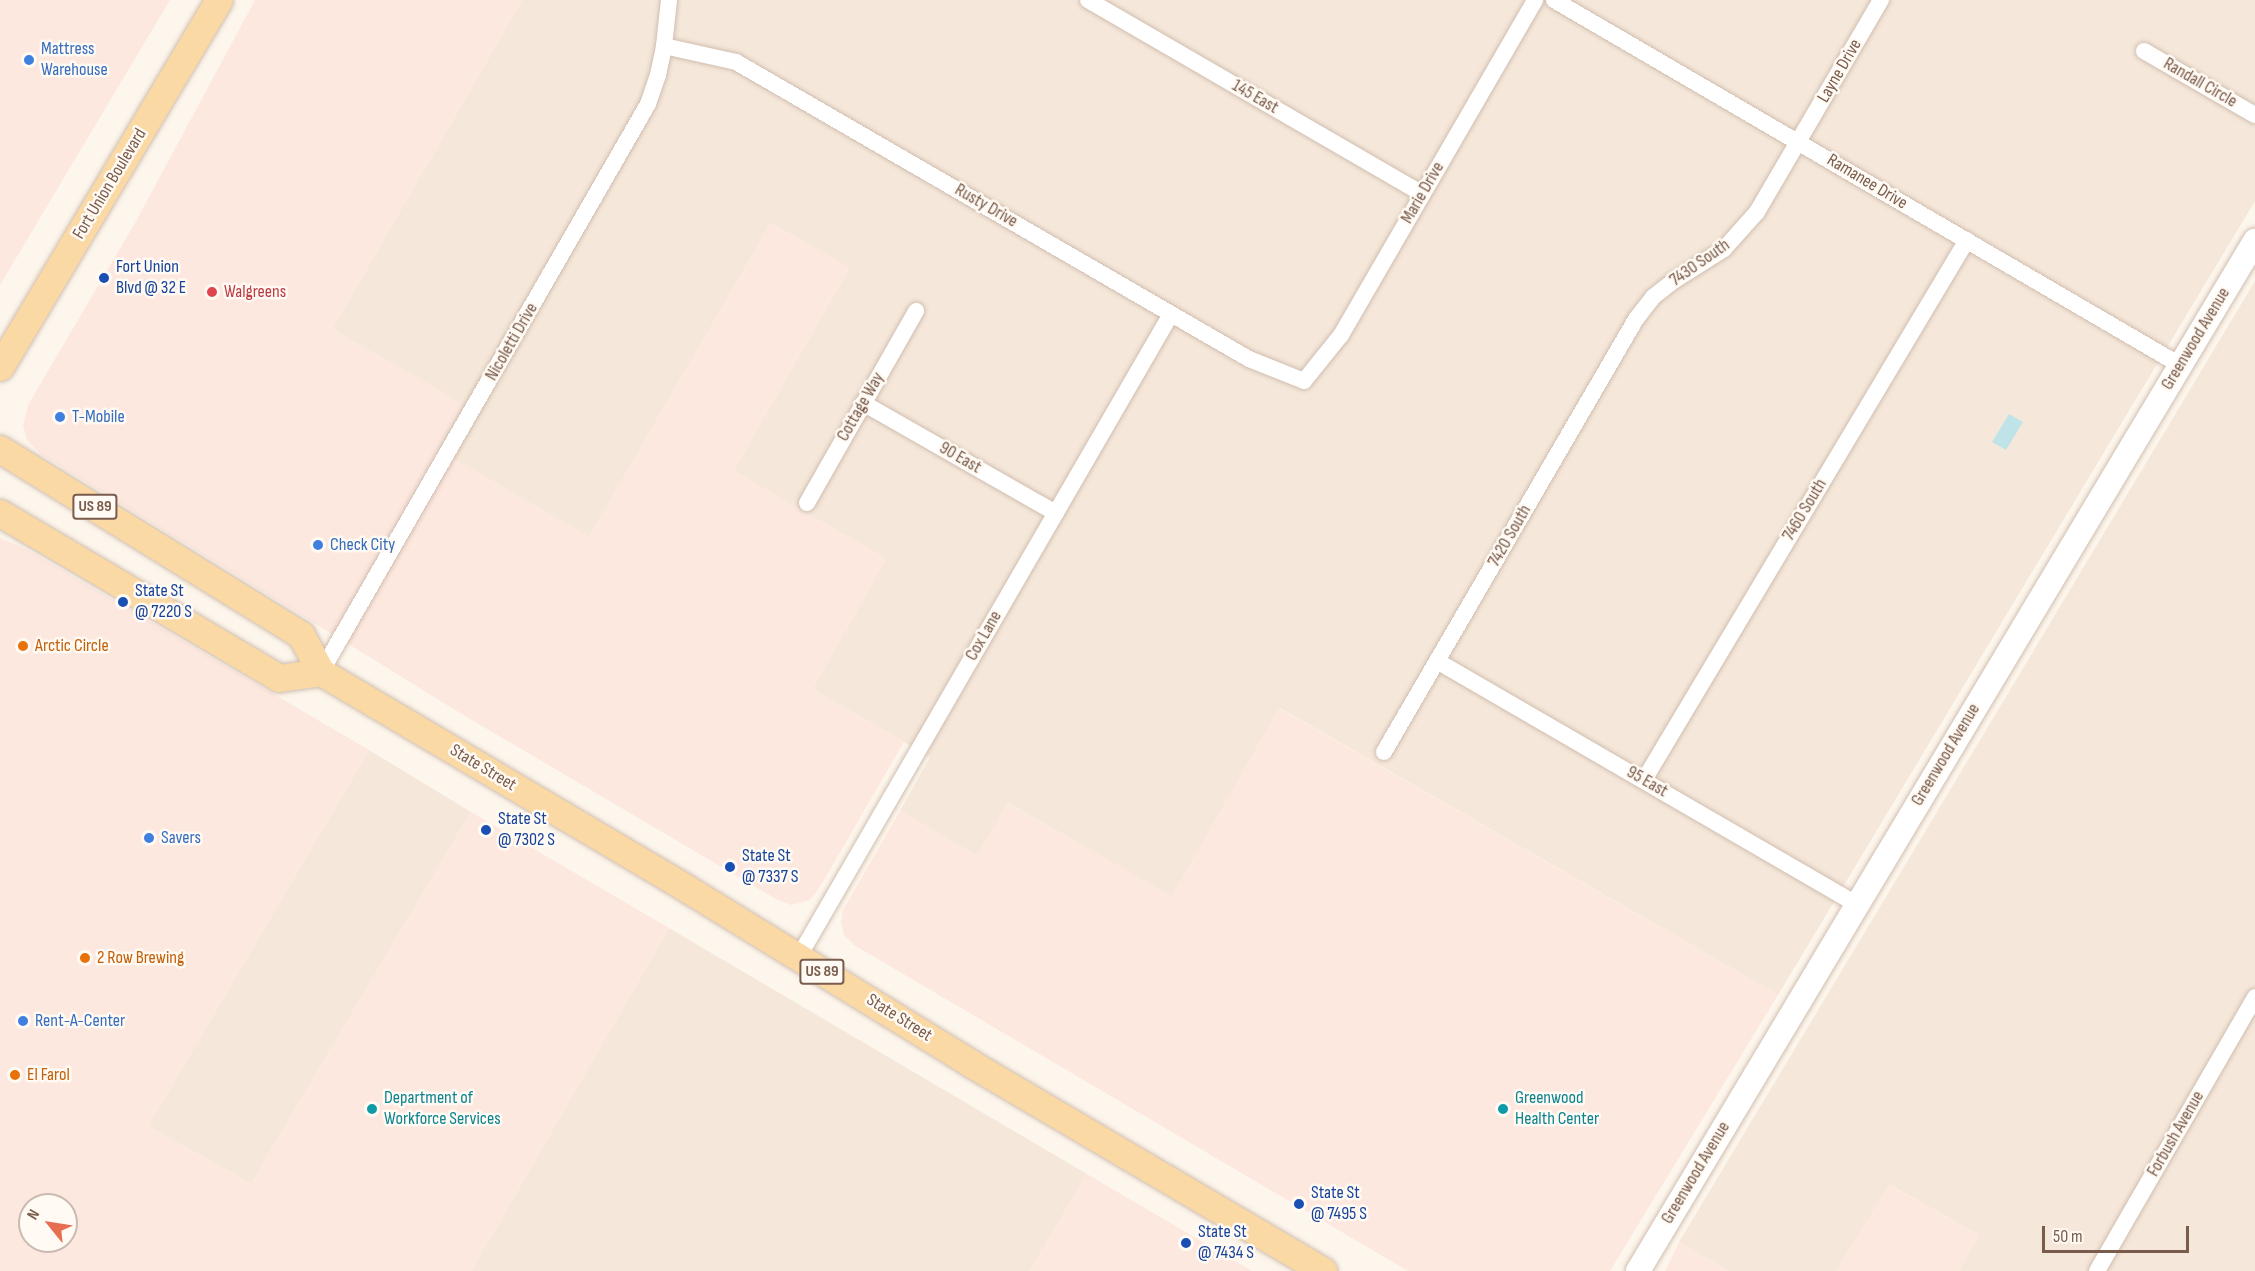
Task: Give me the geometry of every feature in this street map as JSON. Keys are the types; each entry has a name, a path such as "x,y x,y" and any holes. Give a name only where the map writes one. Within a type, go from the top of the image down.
{"main road":[{"name":"Fort Union Boulevard","path":"0,367 219,0"},
{"name":"US 89","path":"0,449 301,635 321,672"},
{"path":"0,513 279,678 321,672"},
{"name":"State Street","path":"321,672 678,884 990,1075 1323,1271"}],"street":[{"name":"Nicoletti Drive","path":"321,672 648,104 658,75 664,46 669,0"},
{"name":"145 East","path":"1088,0 1422,194"},
{"name":"Marie Drive","path":"1304,381 1341,335 1536,0"},
{"name":"Ramanee Drive","path":"1554,0 2180,365"},
{"name":"Layne Drive","path":"1799,141 1881,0"},
{"name":"Rusty Drive","path":"664,46 714,55 752,70 1249,359 1304,381"},
{"name":"Randall Circle","path":"2144,51 2255,115"},
{"name":"7430 South","path":"1636,320 1653,297 1724,249 1742,232 1757,212 1799,141"},
{"name":"7460 South","path":"1644,780 1967,240"},
{"name":"Greenwood Avenue","path":"1638,1271 2255,241"},
{"name":"Cottage Way","path":"807,502 916,311"},
{"name":"Cox Lane","path":"798,958 1172,314"},
{"name":"7420 South","path":"1384,752 1636,320"},
{"name":"90 East","path":"863,403 1056,513"},
{"name":"95 East","path":"1437,661 1856,904"},
{"name":"Forbush Avenue","path":"2097,1271 2255,997"}],"shaded area":[{"path":"0,0 170,0 0,285"},
{"path":"255,0 522,0 332,329 462,404 436,449 589,537 771,223 849,268 733,471 886,559 812,689 904,742 820,887 810,900 791,905 776,899 460,713 42,455 27,440 23,425 28,405 135,223"},
{"path":"522,0 2255,0 2255,201 1778,995 1280,708 1172,897 1008,803 977,856 900,811 930,757 812,689 886,559 733,471 849,268 771,223 589,537 436,449 462,404 332,329"},
{"path":"2255,281 2255,1271 1958,1271 1979,1235 1890,1185 1836,1271 1729,1271 1679,1242"},
{"path":"0,538 26,549 369,750 148,1126 251,1184 471,812 669,928 471,1271 0,1271"},
{"path":"1279,708 1778,995 1610,1271 1408,1271 854,945 844,935 841,923 843,910 900,811 977,856 1007,803 1172,896"},
{"path":"369,750 471,812 251,1184 148,1126"},
{"path":"669,928 1087,1174 1030,1271 471,1271"},
{"path":"1087,1174 1252,1271 1030,1271"},
{"path":"1889,1185 1979,1235 1958,1271 1836,1271"},
{"path":"1679,1242 1729,1271 1665,1271"}],"water":[{"path":"2009,414 2023,422 2006,450 1992,442"}],"place":[{"name":"Mattress Warehouse","path":"29,60"},
{"name":"Fort Union Blvd @ 32 E","path":"104,278"},
{"name":"Walgreens","path":"212,292"},
{"name":"T-Mobile","path":"60,417"},
{"name":"Check City","path":"318,545"},
{"name":"State St @ 7220 S","path":"123,602"},
{"name":"Arctic Circle","path":"23,646"},
{"name":"State St @ 7302 S","path":"486,830"},
{"name":"Savers","path":"149,838"},
{"name":"State St @ 7337 S","path":"730,867"},
{"name":"2 Row Brewing","path":"85,958"},
{"name":"Rent-A-Center","path":"23,1021"},
{"name":"El Farol","path":"15,1075"},
{"name":"Department of Workforce Services","path":"372,1109"},
{"name":"Greenwood Health Center","path":"1503,1109"},
{"name":"State St @ 7495 S","path":"1299,1204"},
{"name":"State St @ 7434 S","path":"1186,1243"}]}
